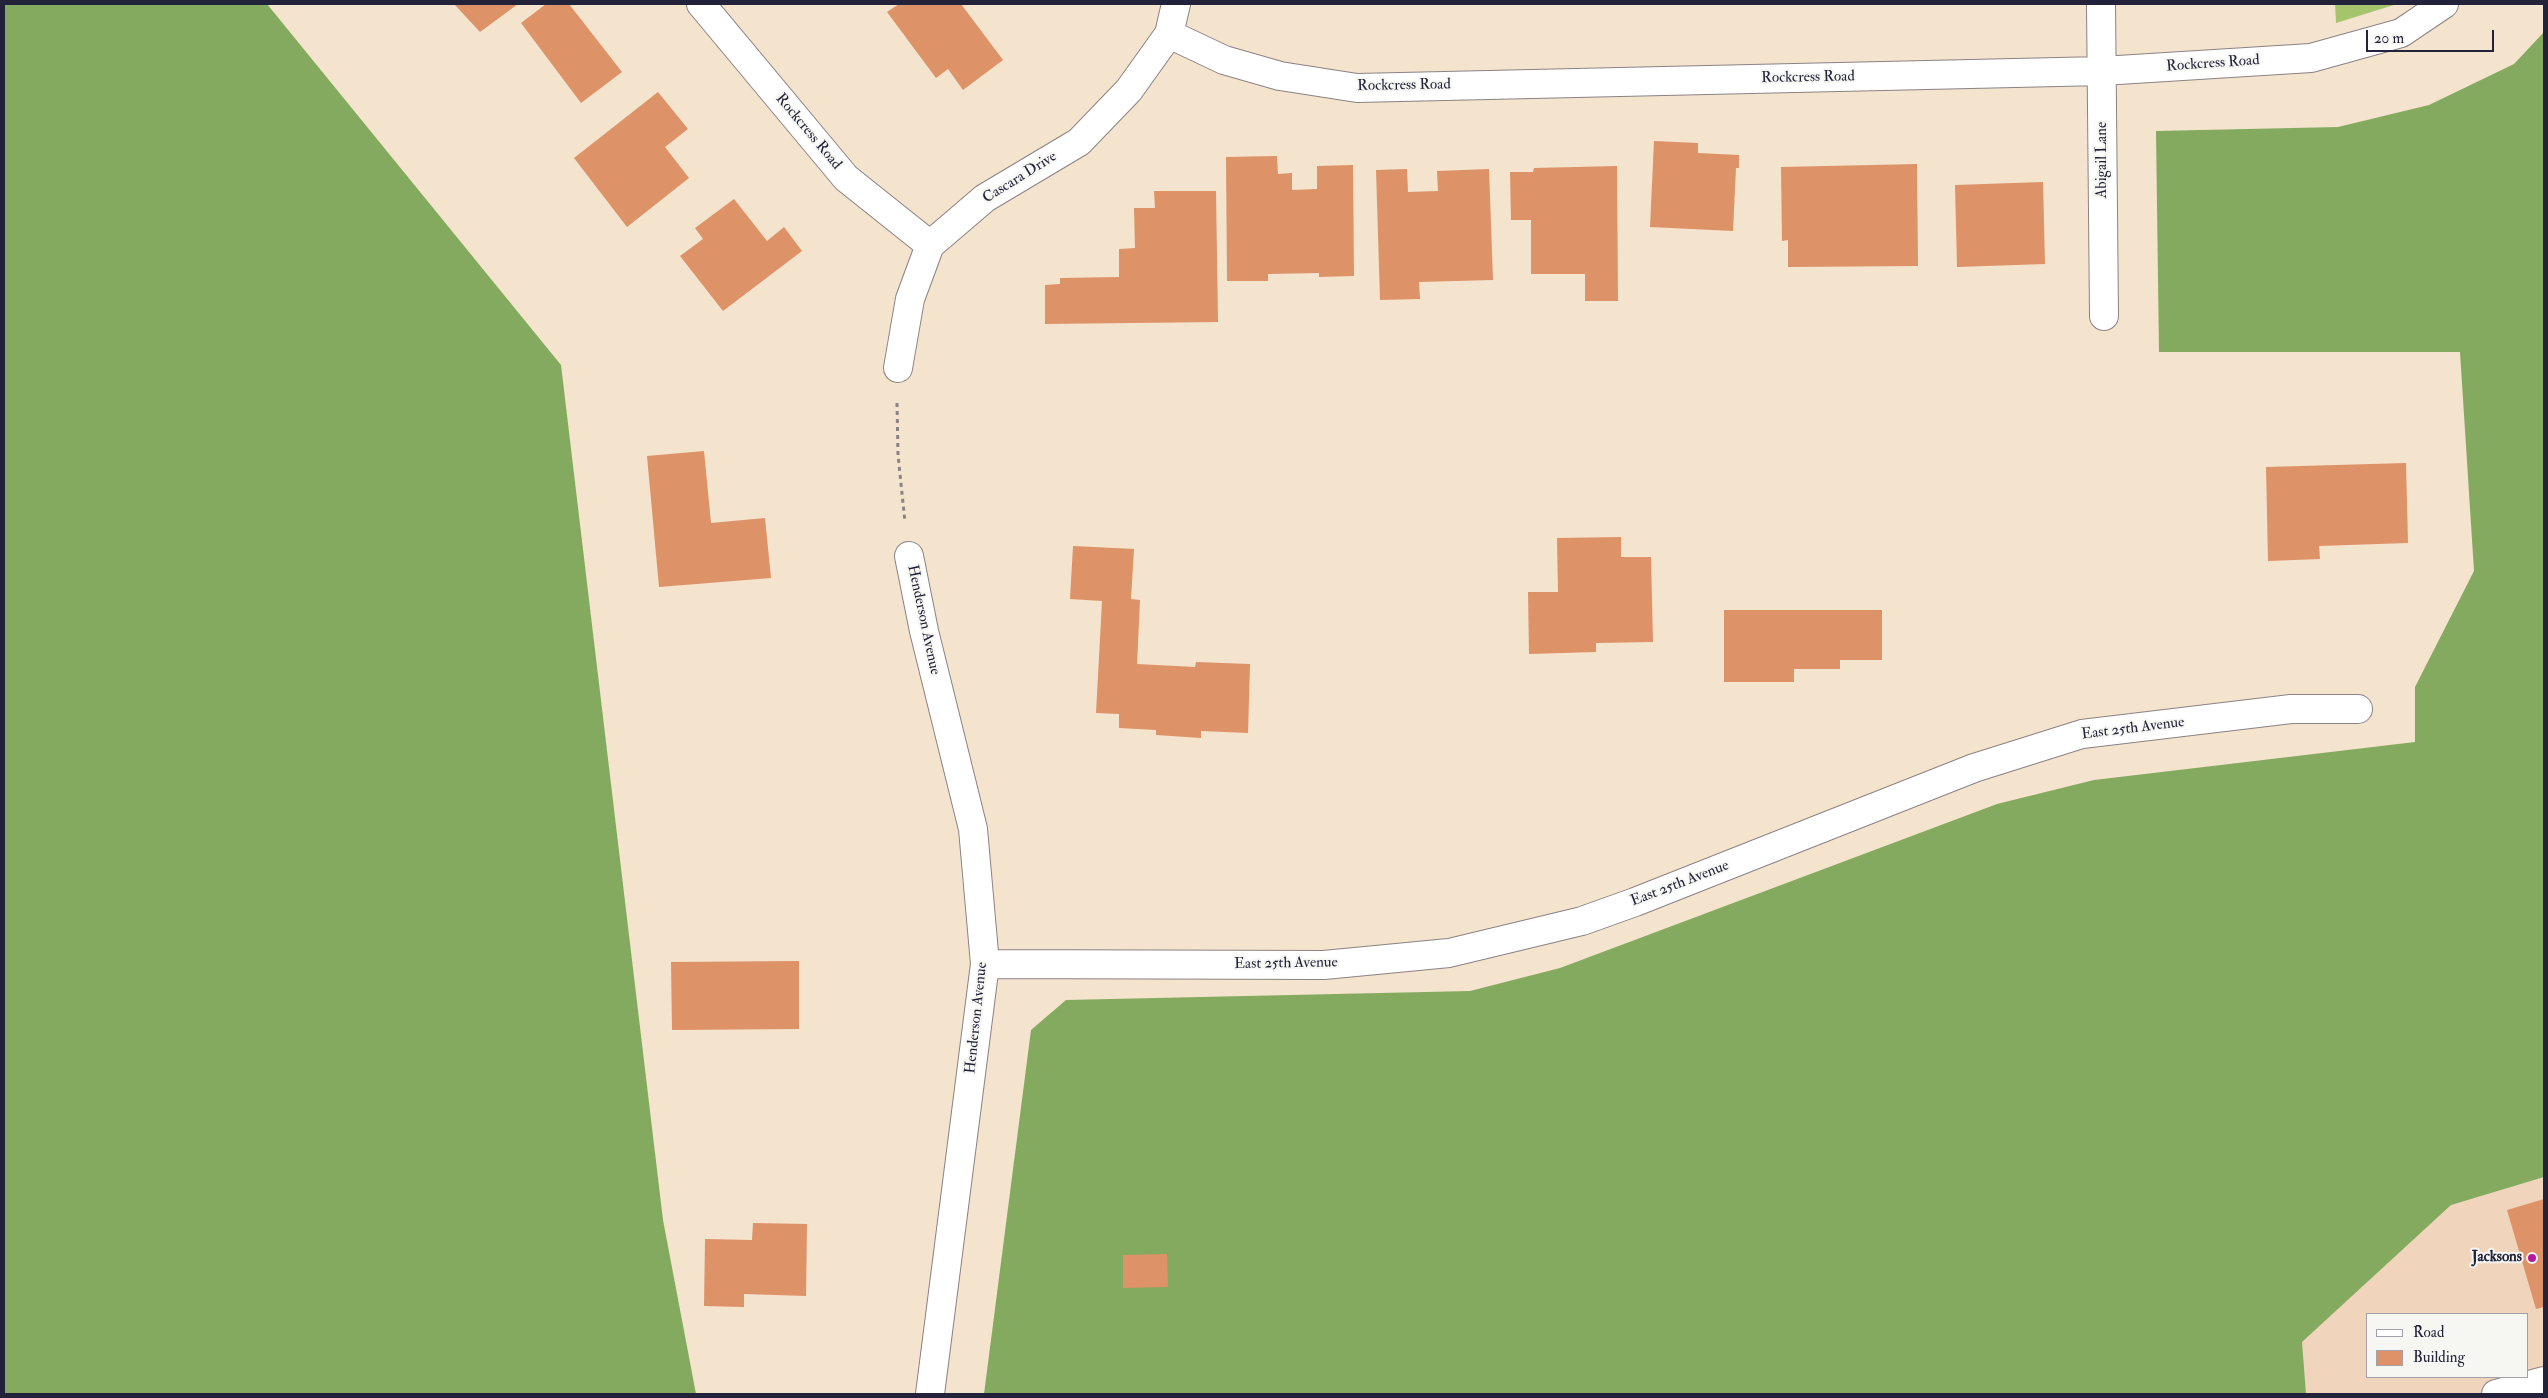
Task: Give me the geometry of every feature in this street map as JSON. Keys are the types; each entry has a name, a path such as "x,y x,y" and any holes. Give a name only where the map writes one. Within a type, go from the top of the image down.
{"street":[{"name":"Rockcress Road","path":"701,4 846,178 930,245"},
{"name":"Cascara Drive","path":"898,368 910,299 930,245 985,198 1079,142 1128,90 1169,34 1176,4"},
{"name":"Abigail Lane","path":"2102,4 2104,316"},
{"name":"Rockcress Road","path":"1169,34 1233,63 1280,76 1357,88 2102,71 2311,58 2401,33 2444,4"},
{"name":"Henderson Avenue","path":"909,556 924,631 973,828 985,964 930,1394"},
{"name":"East 25th Avenue","path":"985,964 1324,965 1449,953 1582,921 1636,902 1974,768 2082,734 2292,709 2358,709"},
{"path":"2496,1394 2544,1381"}],"path":[{"path":"897,397 898,455 909,556"}],"shaded area":[{"path":"2544,1177 2544,1394 2306,1394 2301,1342 2451,1204"}],"green space":[{"path":"4,4 267,4 561,365 663,1220 696,1394 4,1394"},
{"path":"2335,4 2397,4 2336,23"},
{"path":"2544,32 2544,1177 2451,1205 2302,1342 2306,1394 984,1394 1031,1030 1066,1000 1470,991 1560,968 1997,804 2094,780 2415,742 2415,687 2474,571 2460,352 2159,352 2156,131 2338,127 2429,105 2514,64"}],"building":[{"path":"454,4 518,4 480,32"},
{"path":"546,4 569,4 622,72 581,103 521,23"},
{"path":"899,4 961,4 1003,60 963,90 948,69 936,78 887,12"},
{"path":"658,92 688,129 665,147 689,178 627,227 574,158"},
{"path":"1654,141 1698,143 1698,153 1739,155 1739,168 1736,168 1733,231 1650,227"},
{"path":"1277,156 1278,174 1292,173 1292,190 1317,189 1317,166 1353,165 1354,276 1319,277 1319,273 1268,274 1268,281 1227,281 1226,157"},
{"path":"1917,164 1918,266 1788,267 1788,240 1782,241 1781,167"},
{"path":"1617,166 1618,301 1585,301 1585,274 1531,274 1531,220 1511,220 1510,172 1533,172 1534,168"},
{"path":"1407,169 1408,192 1438,191 1437,171 1489,169 1493,280 1419,282 1420,299 1380,300 1376,170"},
{"path":"2043,182 2045,264 1957,267 1955,185"},
{"path":"1154,191 1216,191 1218,322 1045,324 1045,285 1060,284 1060,278 1119,277 1119,249 1135,248 1134,208 1155,208"},
{"path":"734,199 767,241 784,227 802,251 723,311 680,256 703,239 695,228"},
{"path":"704,451 711,523 765,518 771,578 659,587 647,456"},
{"path":"2406,463 2408,543 2319,546 2320,559 2268,561 2266,467"},
{"path":"1621,537 1621,557 1651,557 1653,642 1596,643 1596,652 1529,654 1528,592 1558,592 1557,538"},
{"path":"1073,546 1134,549 1131,599 1140,600 1137,664 1195,667 1196,662 1250,664 1248,733 1201,731 1201,738 1156,735 1156,730 1119,728 1119,714 1096,713 1102,601 1070,599"},
{"path":"1724,610 1882,610 1882,660 1840,660 1840,669 1794,669 1794,682 1724,682"},
{"path":"799,961 799,1029 672,1030 671,962"},
{"name":"Jacksons","path":"2544,1199 2544,1307 2536,1309 2507,1210"},
{"path":"753,1223 807,1224 806,1296 744,1294 744,1307 704,1306 705,1239 752,1240"},
{"path":"1167,1254 1168,1287 1123,1288 1123,1255"}],"place":[{"name":"Jacksons","path":"2532,1258"}]}
